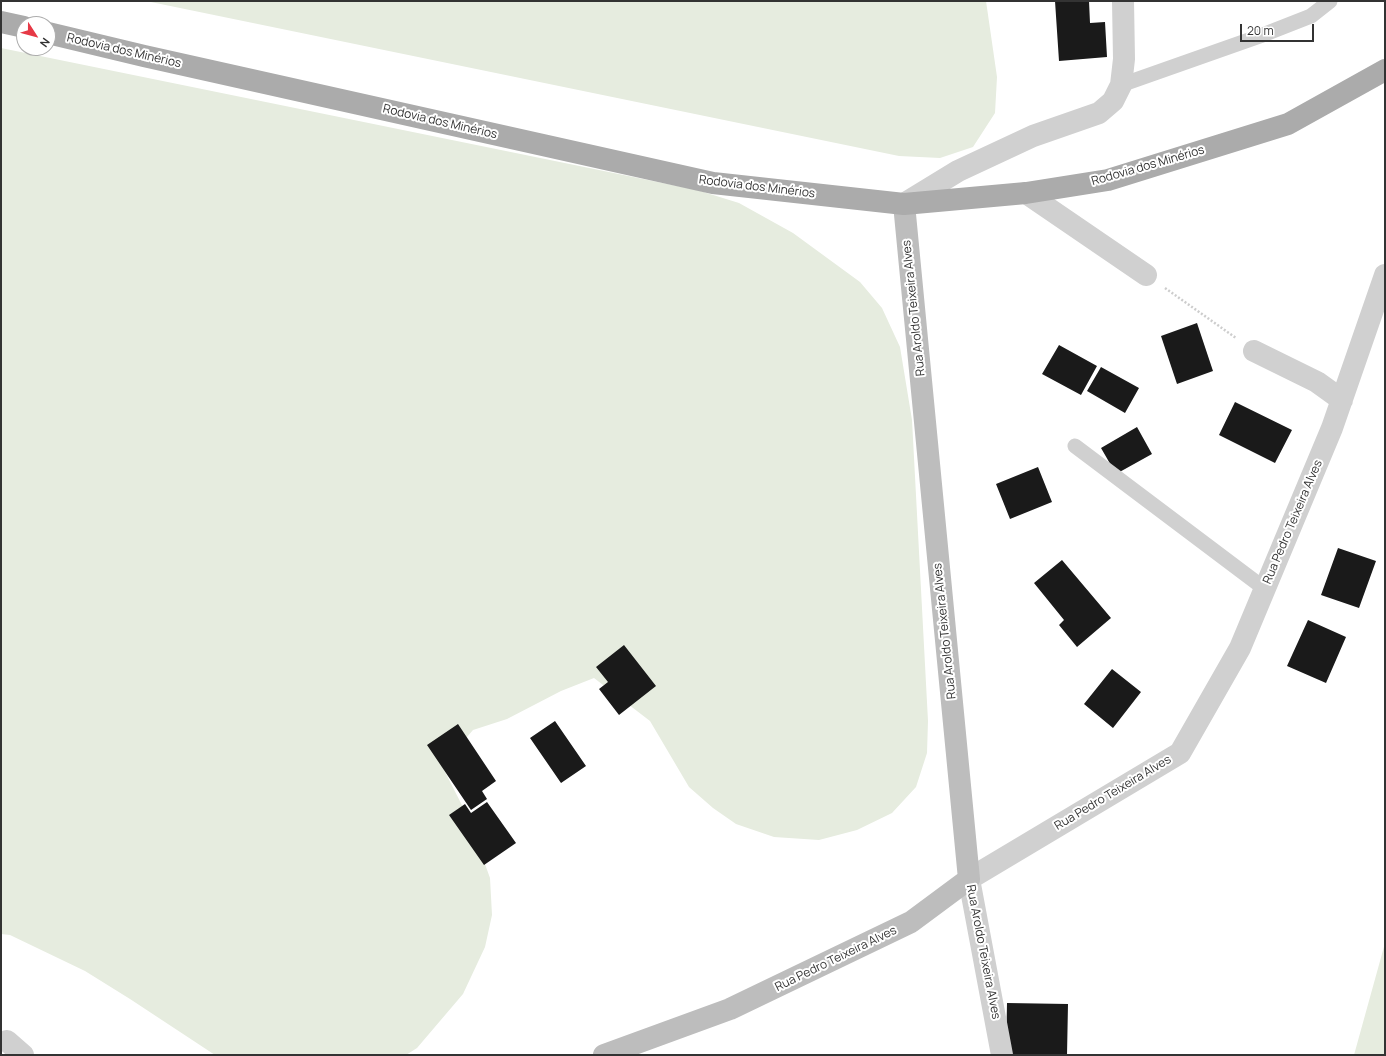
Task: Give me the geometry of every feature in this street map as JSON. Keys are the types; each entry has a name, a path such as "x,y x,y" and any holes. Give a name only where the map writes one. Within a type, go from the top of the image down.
{"main road":[{"path":"1,22 16,25"},
{"name":"Rodovia dos Minérios","path":"56,35 144,56 713,183 904,204 1026,194 1108,180 1288,124 1385,70"}],"street":[{"path":"904,204 958,172 1033,136 1100,112 1114,101 1121,85 1124,59 1123,1"},
{"path":"1026,194 1146,275"},
{"name":"Rua Aroldo Teixeira Alves","path":"904,204 969,879 1002,1055"},
{"name":"Rua Pedro Teixeira Alves","path":"604,1055 730,1009 911,922 969,879 1180,754 1240,648 1332,428 1385,275"},
{"path":"1254,351 1317,382 1342,400"}],"lane":[{"path":"1121,85 1260,36 1311,16 1330,1"},
{"path":"1075,446 1265,589"}],"path":[{"path":"1146,275 1254,351"}],"shaded area":[{"path":"146,1 986,1 997,77 995,113 973,147 940,158 899,156"},
{"path":"1,48 16,51 16,56 40,56 697,190 739,203 793,233 860,282 882,308 900,347 912,420 928,721 927,753 916,787 892,813 857,830 819,840 774,837 736,824 713,808 689,787 650,721 594,678 561,691 507,719 473,730 442,766 468,817 490,878 492,915 485,947 463,994 417,1048 406,1055 215,1055 85,971 10,935 1,934"},
{"path":"1385,943 1385,1055 1354,1055"}],"building":[{"path":"1055,1 1089,1 1090,23 1105,22 1107,57 1059,61"},
{"path":"1197,323 1213,371 1177,384 1161,336"},
{"path":"1059,345 1097,366 1081,395 1042,374"},
{"path":"1101,367 1139,388 1125,413 1087,391"},
{"path":"1235,402 1292,430 1275,463 1219,435"},
{"path":"1137,427 1152,454 1116,474 1101,448"},
{"path":"1038,467 1052,502 1010,519 996,484"},
{"path":"1338,548 1376,561 1359,608 1321,595"},
{"path":"1062,560 1111,618 1077,647 1059,625 1064,620 1034,583"},
{"path":"1308,620 1346,637 1326,683 1287,666"},
{"path":"624,645 656,686 619,715 599,689 608,682 596,667"},
{"path":"1112,669 1141,692 1113,728 1084,704"},
{"path":"555,721 586,766 561,783 530,738"},
{"path":"458,724 496,781 482,791 487,799 471,810 427,745"},
{"path":"487,802 516,843 484,865 449,815 465,804 471,813"},
{"path":"1007,1003 1068,1004 1067,1055 1006,1055"}]}
